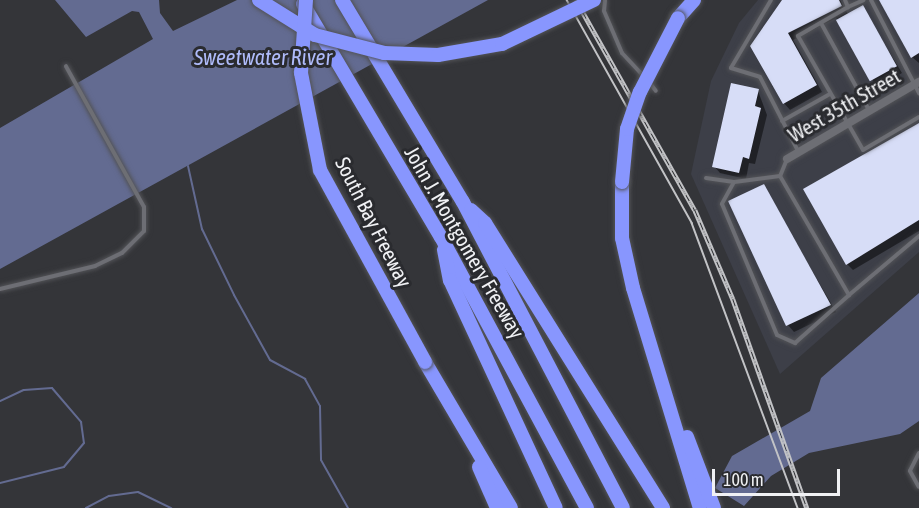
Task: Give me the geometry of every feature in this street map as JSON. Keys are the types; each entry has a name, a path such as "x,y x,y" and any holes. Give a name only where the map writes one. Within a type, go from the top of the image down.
{"highway":[{"path":"259,0 315,35 384,53 438,55 502,44 594,0"},
{"name":"John J. Montgomery Freeway","path":"300,0 441,237 587,508"},
{"name":"South Bay Freeway","path":"306,0 301,73 320,170 455,414"},
{"name":"John J. Montgomery Freeway","path":"342,0 463,202 623,508"},
{"path":"694,0 678,18 653,58 627,129 622,182 622,238 648,344 700,508"},
{"path":"463,202 485,223 663,508"},
{"path":"441,237 450,280 556,508"},
{"path":"648,344 714,508"},
{"path":"455,414 497,508"},
{"path":"455,414 511,508"}],"street":[{"name":"West 35th Street","path":"787,159 917,83"}],"lane":[{"path":"605,0 604,11 622,53 656,91"},
{"path":"771,0 731,68 760,77 798,152"},
{"path":"845,0 848,7"},
{"path":"864,0 798,36 863,150 919,117"},
{"path":"871,0 917,83 919,93"},
{"path":"821,23 869,110"},
{"path":"0,289 95,266 122,253 144,231 144,207 66,66"},
{"path":"782,122 830,94"},
{"path":"780,176 787,159"},
{"path":"706,178 734,183 780,176"},
{"path":"780,176 849,295"},
{"path":"734,183 722,204 777,335 795,343 919,236"},
{"path":"919,453 910,471 919,487"}],"shaded area":[{"path":"758,0 919,0 919,252 780,374 691,174 711,81 739,23"}],"water":[{"name":"Sweetwater River","path":"55,0 159,0 160,13 173,31 237,0 488,0 0,269 0,128 153,39 139,12 132,11 86,37"},
{"path":"919,293 919,421 900,434 809,453 771,476 744,506 715,488 732,456 810,411 821,378"}],"building":[{"path":"782,0 839,0 842,6 788,33 817,85 783,104 750,46"},
{"path":"879,0 919,0 919,53 911,58"},
{"path":"863,5 897,66 870,81 836,20"},
{"path":"731,83 759,89 755,106 761,108 749,159 743,157 739,173 712,167"},
{"path":"919,123 919,220 846,265 803,189"},
{"path":"764,184 831,305 786,326 728,201"}],"waterway":[{"path":"188,166 202,229 234,295 270,360 305,379 320,406 321,460 348,508"},
{"path":"0,401 24,390 52,388 81,422 84,443 64,467 0,483"},
{"path":"86,508 109,496 138,492 171,508"}],"tram line":[{"path":"567,0 692,223 798,508"}],"railway":[{"path":"576,0 695,210 733,299 807,508"}]}
